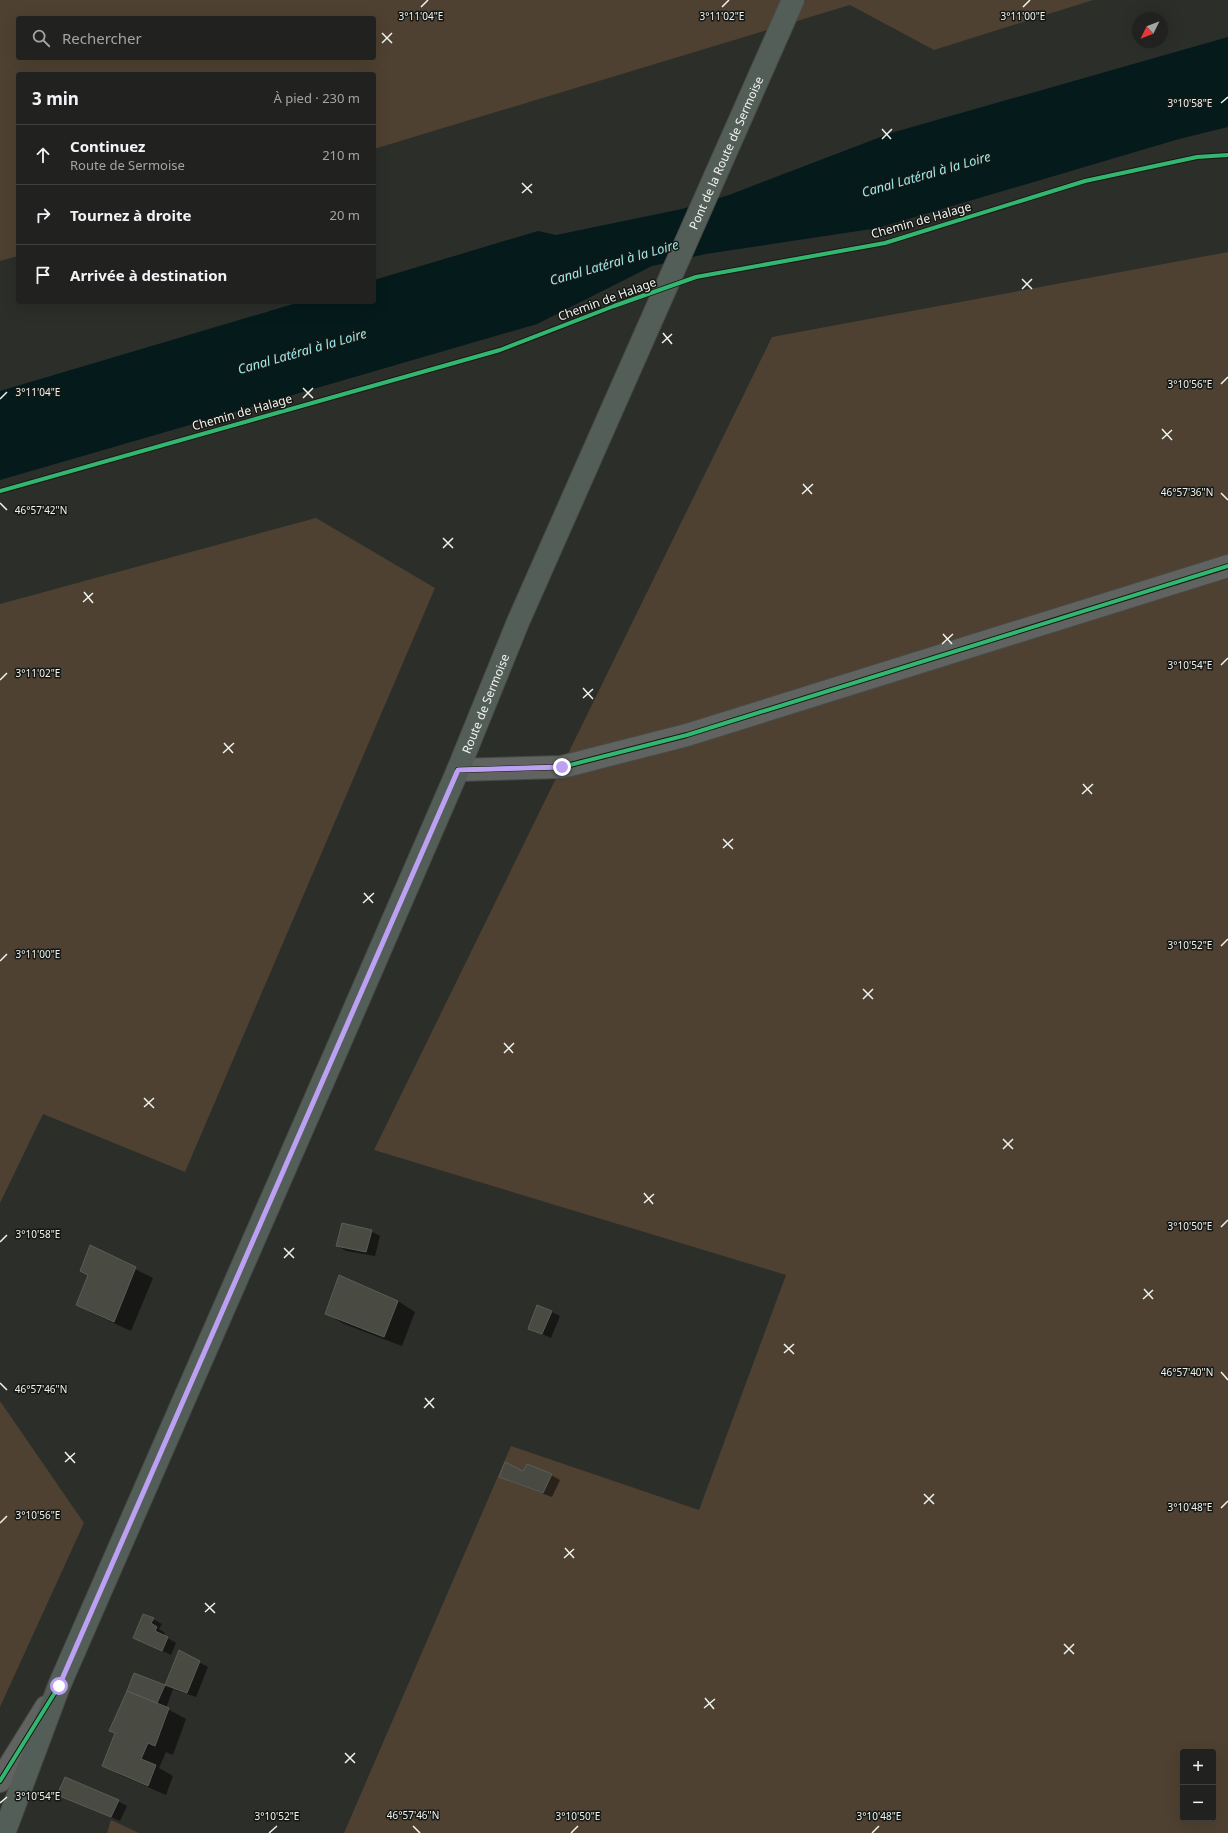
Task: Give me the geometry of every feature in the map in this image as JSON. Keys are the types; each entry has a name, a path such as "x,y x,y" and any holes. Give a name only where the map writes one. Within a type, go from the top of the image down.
{"main road":[{"name":"Pont de la Route de Sermoise","path":"610,413 792,1"},
{"name":"Route de Sermoise","path":"4,1833 59,1686 458,770 518,622 610,413"}],"street":[{"path":"458,770 562,767 687,735 1228,566"},
{"path":"0,1781 59,1686"}],"shaded area":[{"path":"0,0 1093,0 934,50 850,5 376,148 376,72 16,72 16,257 0,261"},
{"path":"1228,252 1228,1833 344,1833 511,1446 699,1510 786,1275 374,1150 772,337"},
{"path":"316,518 435,588 185,1172 43,1114 0,1203 0,604"},
{"path":"0,1401 84,1523 0,1707"},
{"path":"111,1820 139,1833 107,1833"}],"water":[{"name":"Canal Latéral à la Loire","path":"1228,37 1228,127 1179,139 878,228 706,254 652,266 537,324 0,480 0,391 293,304 376,304 376,279 538,231 556,235 682,209 729,195 891,133"}],"building":[{"path":"342,1223 372,1230 366,1252 336,1246"},
{"path":"90,1245 136,1267 114,1322 76,1305 88,1275 80,1271"},
{"path":"339,1275 398,1301 384,1337 325,1314"},
{"path":"537,1305 552,1311 542,1334 528,1329"},
{"path":"505,1462 523,1471 527,1464 552,1474 543,1493 499,1477"},
{"path":"143,1614 154,1618 151,1623 157,1627 155,1631 168,1637 162,1651 133,1638"},
{"path":"179,1650 200,1661 187,1693 165,1685"},
{"path":"134,1673 165,1685 157,1703 127,1691"},
{"path":"127,1691 169,1708 155,1746 148,1743 141,1759 156,1765 148,1786 102,1766 115,1733 109,1731"},
{"path":"65,1777 119,1800 111,1817 57,1795"}],"cycle path":[{"name":"Chemin de Halage","path":"0,491 500,350 614,306 696,277 885,243 1085,181 1197,157 1228,155"},
{"path":"458,770 562,767 687,735 1228,566"},
{"path":"0,1781 59,1686"}],"route":[{"path":"59,1686 458,770 562,767"}]}
